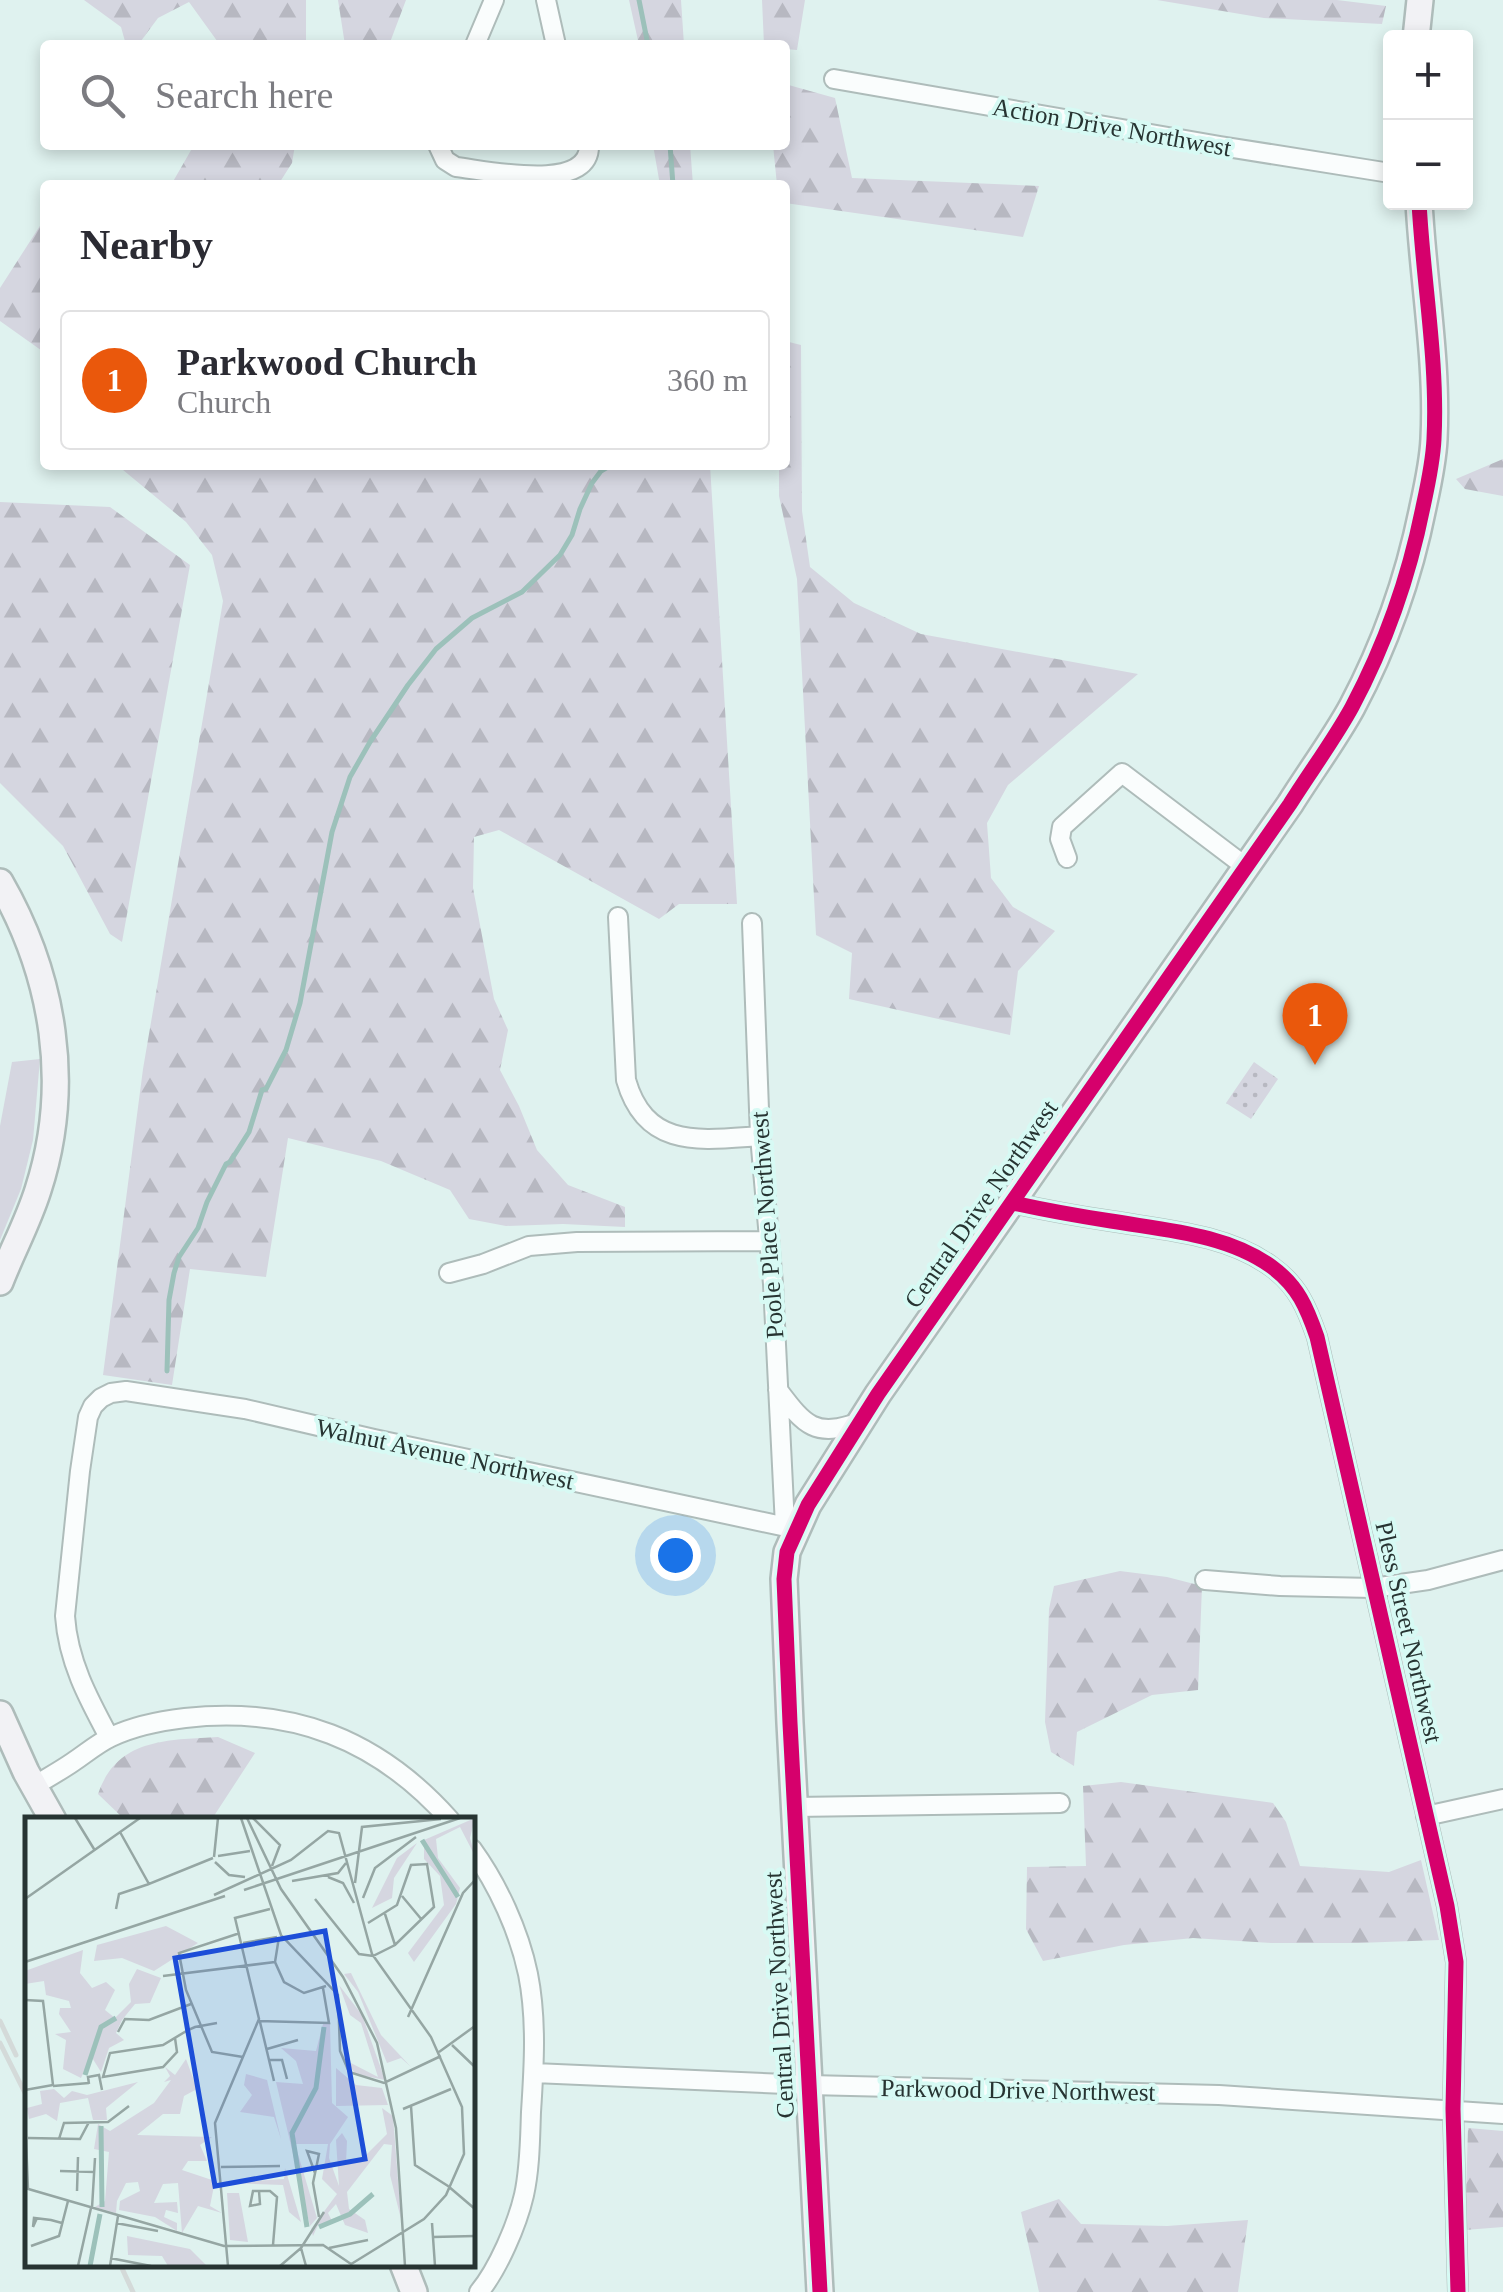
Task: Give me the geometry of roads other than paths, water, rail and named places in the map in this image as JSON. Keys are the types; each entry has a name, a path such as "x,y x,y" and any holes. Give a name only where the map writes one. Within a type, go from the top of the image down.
{"street":[{"path":"477,40 494,0"},
{"path":"546,0 555,40"},
{"path":"1417,30 1420,0"},
{"name":"Action Drive Northwest","path":"834,79 1383,171"},
{"path":"441,150 456,167 552,176 570,172 583,163 590,150"},
{"name":"Central Drive Northwest","path":"820,2292 784,1579 790,1528 1246,867 1351,709 1383,644 1415,548 1434,438 1433,365 1420,210"},
{"path":"1066,858 1060,839 1062,827 1122,773 1246,867"},
{"path":"0,882 40,970 53,1036 56,1100 38,1192 0,1282"},
{"path":"618,916 626,1080 640,1113 672,1136 700,1140 760,1136"},
{"name":"Poole Place Northwest","path":"752,923 760,1136 790,1528"},
{"name":"Pless Street Northwest","path":"1013,1203 1212,1240 1270,1265 1304,1302 1317,1337 1447,1906 1456,1962 1453,2109 1458,2292"},
{"path":"449,1274 529,1246 769,1241"},
{"path":"778,1389 802,1419 815,1428 839,1430 860,1422"},
{"name":"Walnut Avenue Northwest","path":"109,1737 75,1668 65,1616 88,1417 96,1404 112,1392 246,1410 790,1528"},
{"path":"1205,1580 1373,1588 1428,1580 1503,1560"},
{"path":"0,1714 51,1817"},
{"path":"34,1786 109,1737 153,1722 195,1717 272,1717 308,1725 364,1748 435,1802 448,1817"},
{"path":"1426,1816 1503,1800"},
{"path":"795,1807 1060,1803"},
{"path":"475,1853 512,1923 528,1972 534,2073 524,2197 494,2270 479,2292"},
{"name":"Parkwood Drive Northwest","path":"534,2073 1219,2094 1503,2114"},
{"path":"403,2267 414,2292"}],"waterway":[{"path":"639,0 647,40"},
{"path":"670,150 673,180"},
{"path":"167,1371 169,1300 174,1273 226,1164 249,1132 262,1090 286,1050 300,1003 332,832 350,777 408,685 436,649 472,618 522,592 560,555 592,483 603,470"}],"railway":[{"path":"0,2021 16,2055"},
{"path":"0,2043 25,2093"},
{"path":"121,2267 133,2292"}],"place":[{"name":"Parkwood Church","path":"1315,1065"}]}
